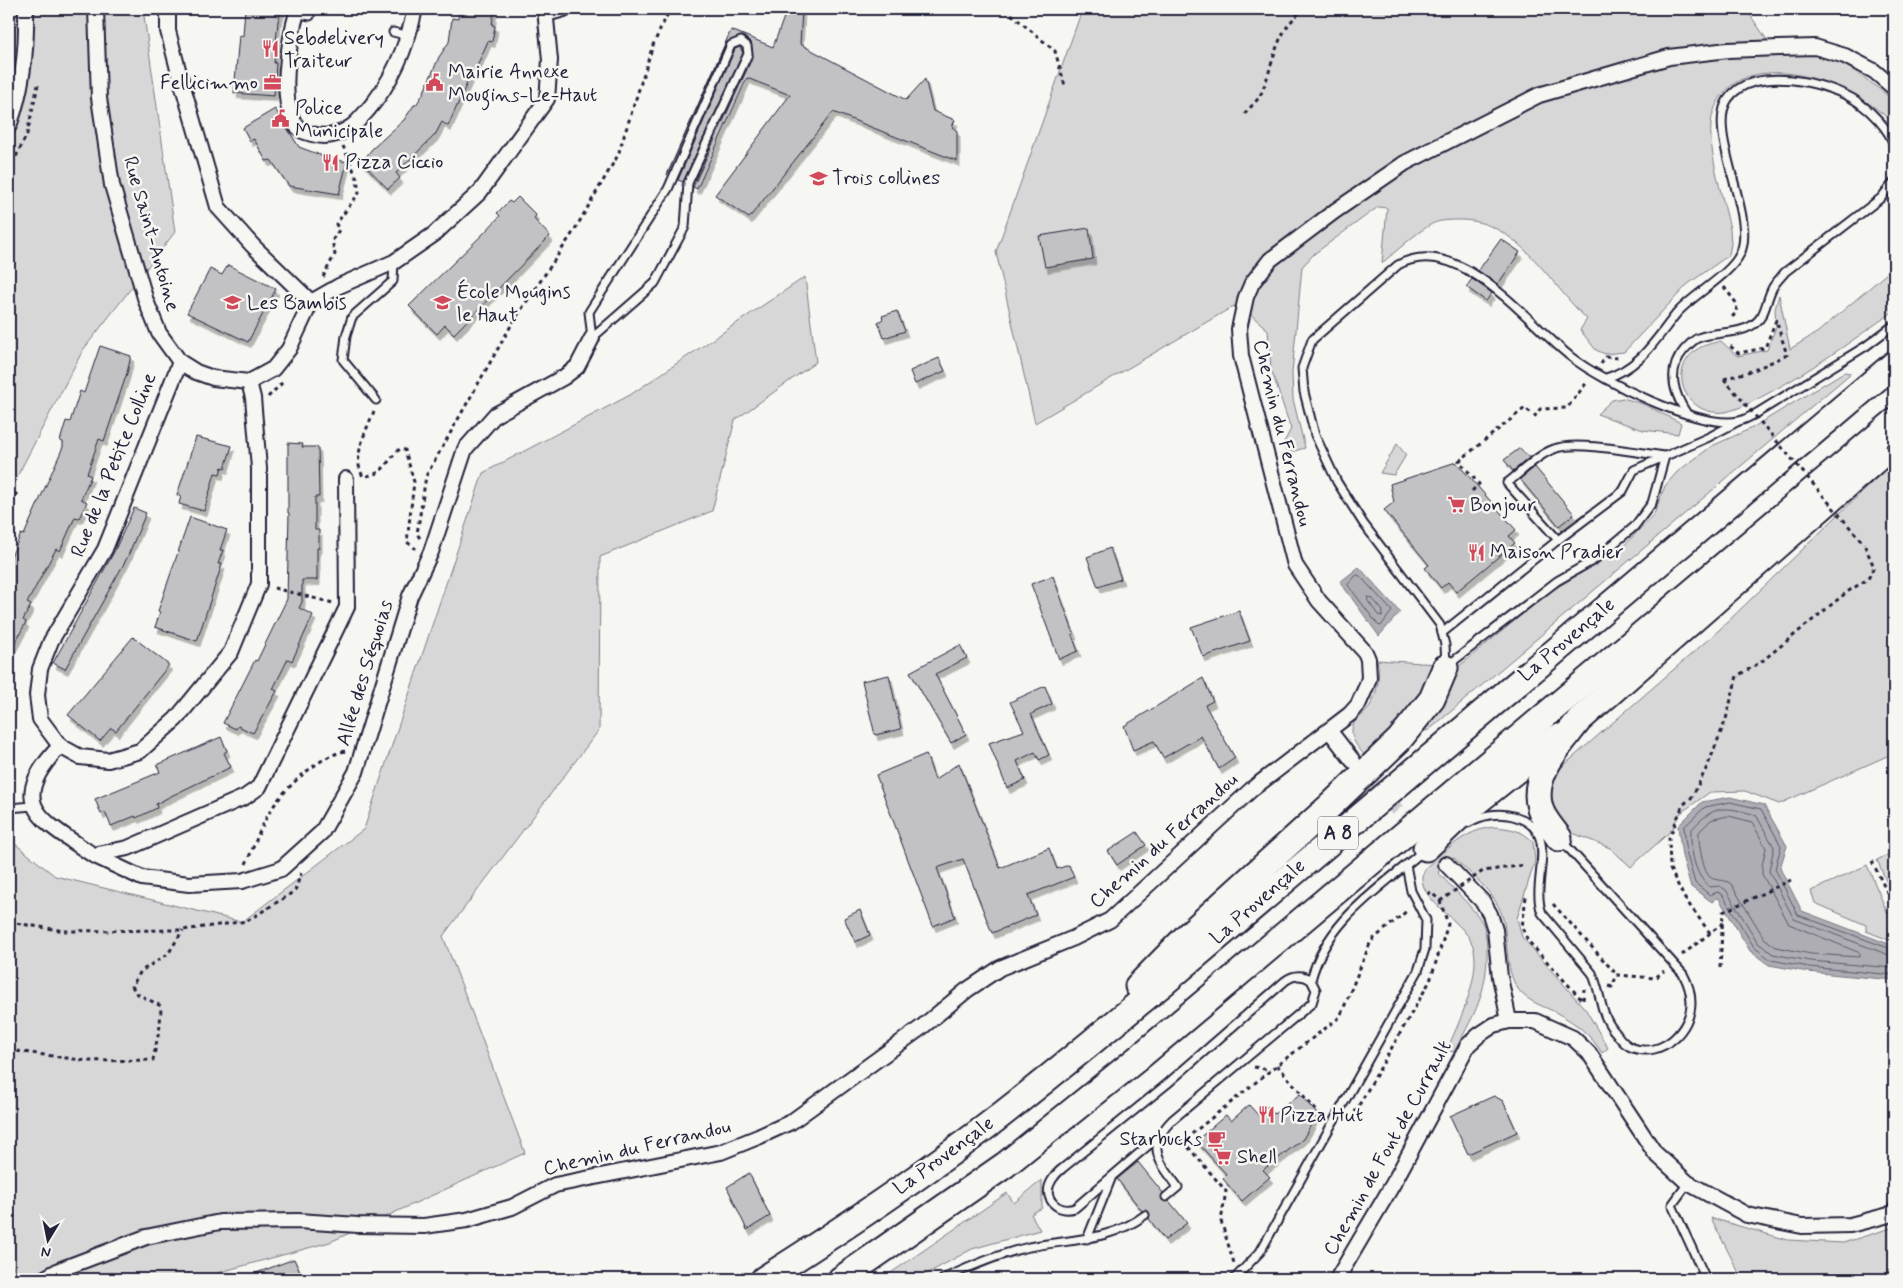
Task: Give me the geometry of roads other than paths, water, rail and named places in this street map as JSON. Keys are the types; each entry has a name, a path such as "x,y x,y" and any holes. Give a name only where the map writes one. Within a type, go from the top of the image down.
{"highway":[{"name":"La Provençale","path":"764,1279 854,1221 979,1132 1054,1073 1165,982 1894,364"},
{"name":"La Provençale","path":"841,1279 1005,1164 1137,1059 1894,422"},
{"path":"1426,848 1464,812 1579,720 1875,461 1894,440"},
{"path":"1054,1073 1188,934 1330,806 1398,740 1432,699 1445,668"},
{"path":"1559,838 1541,810 1538,791 1540,781 1550,761 1579,720"}],"street":[{"path":"9,126 16,106 27,48 26,9"},
{"name":"Rue Saint-Antoine","path":"96,9 99,98 112,185 146,302 159,333 180,362 196,372 213,378 249,382"},
{"path":"168,9 168,31 218,207 253,246 311,302"},
{"path":"301,13 287,69 287,98 292,118 301,130 320,136 337,134 353,126 375,102 394,71 409,36 415,9"},
{"path":"249,382 273,369 289,349 311,302 339,286 394,262 433,235 480,192 547,99 550,60 546,11 564,9"},
{"name":"Chemin du Ferrandou","path":"43,1279 59,1270 146,1237 220,1222 298,1221 358,1225 424,1226 467,1220 512,1207 555,1185 722,1152 791,1122 922,1027 967,990 1000,968 1074,938 1110,920 1252,789 1329,730 1358,705 1366,687 1369,667 1365,652 1318,601 1295,565 1241,356 1239,329 1246,297 1252,283 1270,260 1335,211 1405,163 1539,95 1669,56 1728,50 1815,47 1845,56 1874,71 1894,88"},
{"name":"Allée des Séquoias","path":"93,855 142,878 189,884 242,881 281,869 322,832 356,772 410,596 432,552 465,449 495,416 564,377 577,367 592,338"},
{"name":"Rue de la Petite Colline","path":"180,362 105,550 51,641 40,669 37,695 40,719 60,746 80,757 108,760 140,751 176,719 231,652 259,584 259,468 253,398 249,382"},
{"path":"60,746 42,765 33,784 33,806 46,822 93,855 128,848 245,797 259,788 347,607 346,479"},
{"path":"1329,730 1352,761"},
{"path":"1446,864 1484,902 1490,914 1495,930 1500,977 1509,1021"},
{"name":"Chemin de Font de Currault","path":"1336,1279 1393,1184 1468,1046 1479,1035 1494,1025 1509,1021 1535,1022 1573,1038 1589,1053 1655,1153 1688,1183 1747,1215 1802,1226 1850,1225 1889,1215 1894,1211"}],"lane":[{"path":"393,32 409,36"},
{"path":"741,41 747,46 748,54 688,183 684,227 655,283 592,338 589,312 668,189 731,45 741,41"},
{"path":"1606,378 1623,373 1633,366 1678,312 1693,297 1733,265 1740,254 1744,231 1724,141 1723,112 1728,99 1737,90 1757,81 1792,79 1836,92 1857,101 1872,114 1894,145"},
{"path":"1687,414 1675,392 1673,376 1681,354 1688,346 1696,339 1740,330 1758,320 1764,313 1773,287 1785,272 1881,198 1894,182"},
{"path":"1445,668 1447,655 1442,632 1432,612 1363,523 1321,452 1308,416 1304,392 1302,368 1306,350 1312,340 1398,265 1410,258 1424,256 1440,258 1457,264 1498,292 1572,358 1606,378 1687,414 1704,419 1740,421"},
{"path":"376,400 344,360 346,336 352,317 393,281 394,262"},
{"path":"1442,632 1623,491 1634,470 1709,437 1757,413 1866,346 1894,325"},
{"path":"1558,540 1507,483 1545,454 1558,447 1580,446 1665,456"},
{"path":"1445,668 1556,581 1594,560 1634,527 1652,503 1665,456"},
{"path":"9,808 33,806"},
{"path":"1311,980 1315,964 1327,939 1358,904 1426,848 1475,819 1489,815 1516,817 1526,822 1540,839 1544,852 1538,898 1546,920 1592,973 1597,985 1602,1011 1615,1032 1633,1048 1658,1048 1672,1041 1680,1033 1688,1020 1692,1004 1690,988 1683,974 1559,838"},
{"path":"1236,1278 1253,1261 1264,1246 1418,971 1425,949 1426,920 1411,891 1406,865"},
{"path":"1290,977 1306,977 1311,980 1316,990 1312,1004 1172,1120 1158,1137 1075,1208 1061,1209 1051,1201 1049,1194 1051,1180 1063,1168 1167,1084 1290,977"},
{"path":"1158,1137 1156,1153 1159,1161 1178,1188 1166,1198"},
{"path":"1087,1239 1112,1176"},
{"path":"1688,1183 1672,1205 1706,1279"},
{"path":"943,1279 1000,1255 1030,1247 1087,1239 1115,1232 1132,1225 1145,1215"}],"water":[{"path":"1359,567 1400,612 1379,636 1340,582"},
{"path":"1730,797 1764,805 1787,846 1780,868 1802,911 1894,946 1894,980 1808,972 1769,965 1750,951 1718,897 1712,902 1691,887 1682,856 1678,826 1702,802"}],"tunnel":[{"path":"1360,769 1446,864"}],"place":[{"name":"Sebdelivery Traiteur","path":"270,49"},
{"name":"Fellicimmo","path":"272,83"},
{"name":"Mairie Annexe Mougins-Le-Haut","path":"434,83"},
{"name":"Police Municipale","path":"281,119"},
{"name":"Pizza Ciccio","path":"331,162"},
{"name":"Trois collines","path":"818,178"},
{"name":"Les Bambis","path":"233,303"},
{"name":"École Mougins le Haut","path":"443,303"},
{"name":"Bonjour","path":"1456,505"},
{"name":"Maison Pradier","path":"1476,552"},
{"name":"Pizza Hut","path":"1266,1115"},
{"name":"Starbucks","path":"1216,1139"},
{"name":"Shell","path":"1223,1157"}]}
